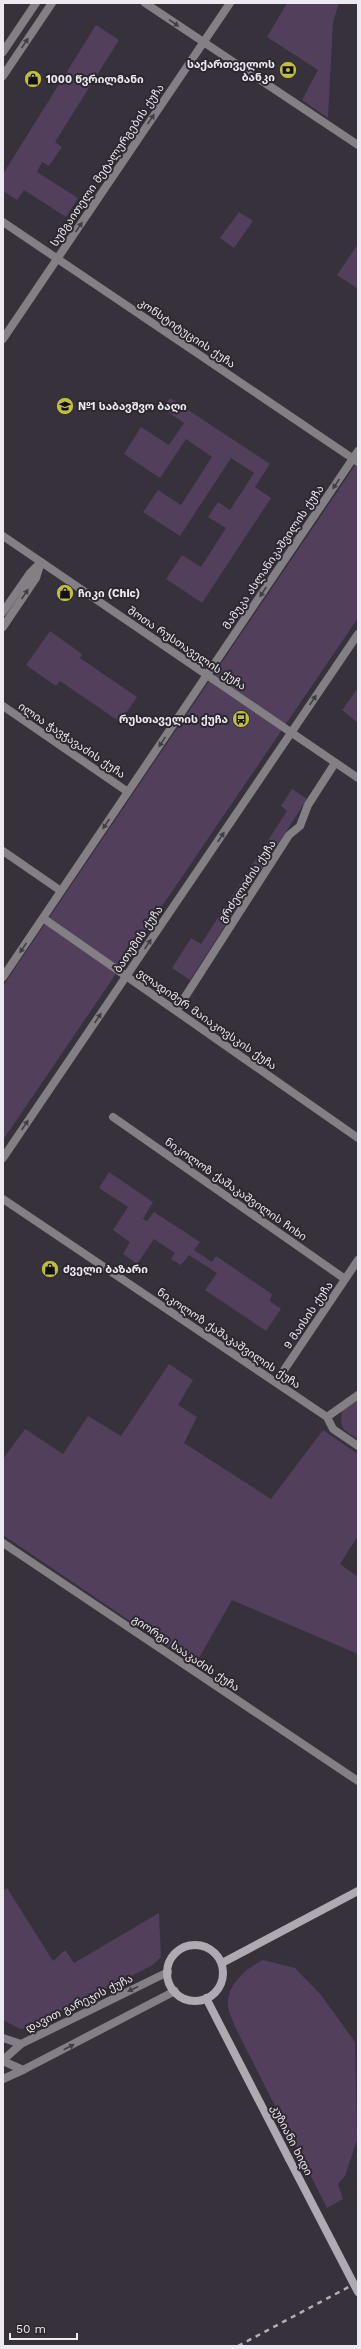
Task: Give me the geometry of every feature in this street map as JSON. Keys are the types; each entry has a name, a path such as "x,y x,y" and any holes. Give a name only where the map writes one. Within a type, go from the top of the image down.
{"main road":[{"path":"222,1963 358,1891"},
{"path":"192,1945 202,1946 211,1950 222,1963 222,1980 219,1987 206,1998 187,1999 175,1992 169,1982 168,1972 174,1954 182,1948 192,1945"},
{"name":"კუზიანი ხიდი","path":"206,1998 358,2292"}],"street":[{"path":"3,52 36,3"},
{"path":"3,76 52,3"},
{"path":"145,3 358,145"},
{"name":"სუმგაითელი მეტალურგების ქუჩა","path":"3,339 230,3"},
{"name":"კონსტიტუციის ქუჩა","path":"3,222 356,457"},
{"name":"მამუკა ასლანიკაშვილის ქუჩა","path":"207,675 356,457"},
{"name":"შოთა რუსთაველის ქუჩა","path":"3,536 358,778"},
{"path":"3,612 30,573 41,562"},
{"path":"4,625 36,578 41,562"},
{"path":"291,733 358,634"},
{"path":"3,977 207,675"},
{"name":"ილია ჭავჭავაძის ქუჩა","path":"3,706 128,792"},
{"name":"ბათუმის ქუჩა","path":"3,1158 291,733"},
{"name":"გრძელიძის ქუჩა","path":"176,1011 289,835 300,826 308,805 335,763"},
{"path":"3,851 61,890"},
{"name":"ვლადიმერ მაიაკოვსკის ქუჩა","path":"43,918 358,1138"},
{"name":"ნიკოლოზ ქაშაკაშვილის ჩიხი","path":"113,1117 345,1279"},
{"name":"ნიკოლოზ ქაშაკაშვილის ქუჩა","path":"3,1199 328,1417 333,1429 358,1446"},
{"name":"9 მაისის ქუჩა","path":"276,1382 358,1260"},
{"path":"328,1417 358,1395"},
{"name":"გიორგი სააკაძის ქუჩა","path":"3,1543 358,1781"},
{"name":"დავით გარეჯის ქუჩა","path":"3,2061 21,2044 168,1972"},
{"path":"3,2079 35,2065 175,1992"},
{"path":"3,2038 21,2044"},
{"path":"3,2061 23,2070"}],"shaded area":[{"path":"287,3 339,3 333,22 328,118 302,100 318,70 267,37"},
{"path":"96,25 119,40 55,142 62,147 49,166 42,162 37,172 78,198 66,217 24,190 17,200 3,191 3,174"},
{"path":"239,212 253,221 234,248 220,238"},
{"path":"358,244 358,289 337,275"},
{"path":"170,398 270,464 255,487 271,498 202,603 166,579 182,555 201,567 226,528 208,517 218,502 230,510 254,473 231,458 180,536 143,512 158,490 181,505 212,457 186,439 160,478 124,454 141,427 169,445 184,423 162,408"},
{"path":"358,461 358,618 3,1140 3,986"},
{"path":"50,631 82,654 80,658 137,697 120,722 60,681 56,686 26,665"},
{"path":"358,688 358,723 342,710"},
{"path":"292,789 307,799 190,980 172,968 191,938 201,944 287,811 281,806"},
{"path":"109,1172 153,1202 143,1219 147,1221 154,1212 200,1242 194,1250 212,1262 216,1256 272,1294 270,1301 281,1309 266,1331 205,1290 217,1273 189,1255 181,1265 171,1259 175,1253 154,1239 137,1264 123,1254 130,1242 113,1230 128,1207 99,1188"},
{"path":"169,1364 193,1380 178,1405 197,1417 184,1443 271,1499 323,1430 358,1454 358,1536 340,1564 358,1577 358,1654 232,1600 195,1665 3,1535 3,1459 25,1429 63,1454 88,1416 121,1436"},
{"path":"358,1400 358,1439 343,1428 341,1421 342,1410"},
{"path":"7,1888 53,1961 65,1950 74,1963 159,1913 161,1957 153,1965 27,2028 20,2029 3,2020 3,1891"},
{"path":"263,1960 295,1968 321,1995 355,2042 357,2140 345,2176 338,2184 343,2199 327,2208 235,2027 228,2007 230,1992 238,1978"}],"railway":[{"path":"238,2346 358,2282"}],"place":[{"name":"საქართველოს ბანკი","path":"288,70"},
{"name":"1000 წვრილმანი","path":"33,79"},
{"name":"№1 საბავშვო ბაღი","path":"65,406"},
{"name":"ჩიკი (Chic)","path":"65,593"},
{"name":"რუსთაველის ქუჩა","path":"241,719"},
{"name":"ძველი ბაზარი","path":"50,1269"}]}
